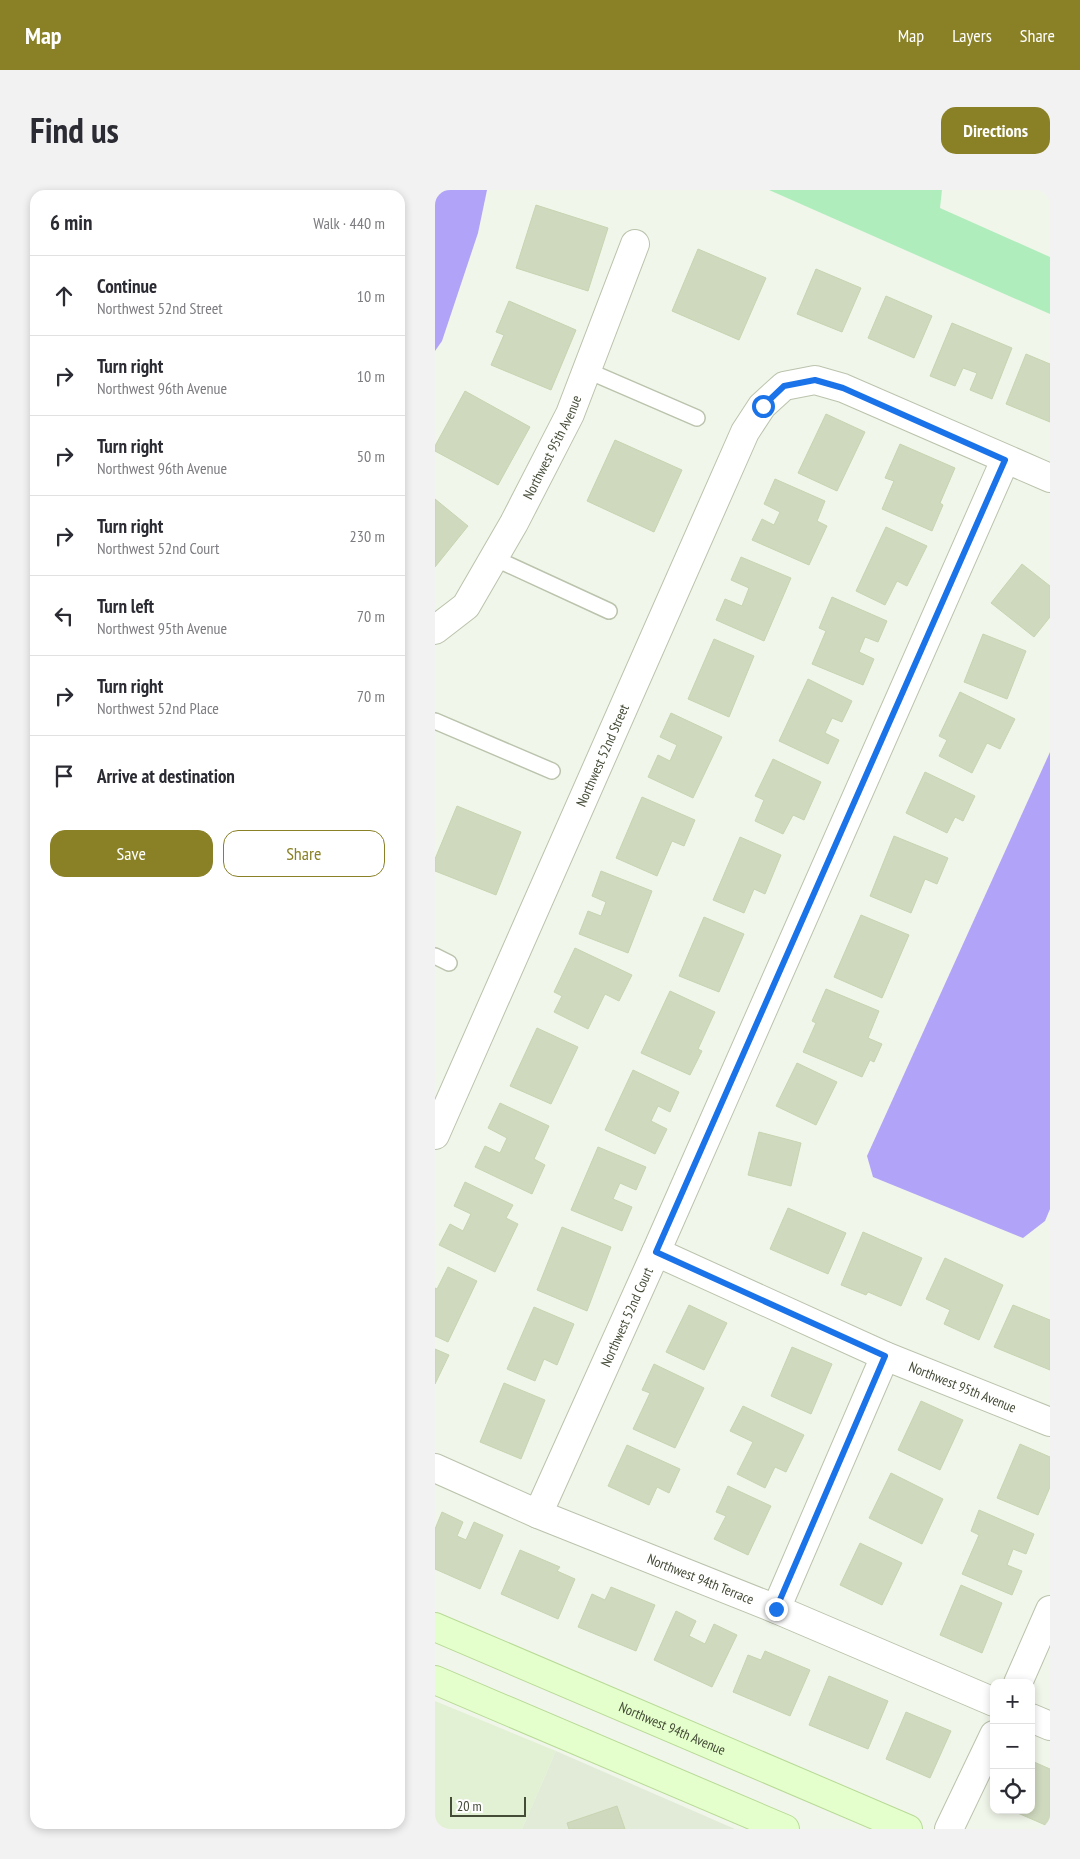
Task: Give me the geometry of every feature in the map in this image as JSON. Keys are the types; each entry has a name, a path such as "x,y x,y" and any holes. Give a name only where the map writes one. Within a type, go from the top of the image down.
{"street":[{"name":"Northwest 95th Avenue","path":"435,630 466,606 514,523 570,414 635,244"},
{"name":"Northwest 52nd Street","path":"435,1135 745,432 763,406 784,386 815,380 843,388 1005,460"},
{"path":"1005,460 1050,478"},
{"name":"Northwest 52nd Court","path":"538,1514 656,1252 1005,460"},
{"name":"Northwest 95th Avenue","path":"656,1252 885,1356 1050,1422"},
{"path":"776,1609 885,1356"},
{"name":"Northwest 94th Terrace","path":"435,1468 538,1514 776,1609 990,1700"},
{"path":"1020,1679 1050,1610"},
{"name":"Northwest 94th Avenue","path":"435,1628 908,1829"},
{"path":"435,1680 785,1829"},
{"path":"1035,1720 1050,1726"},
{"path":"949,1829 990,1743"}],"lane":[{"path":"586,370 697,418"},
{"path":"494,558 609,611"},
{"path":"435,721 551,772"},
{"path":"435,956 449,963"}],"shaded area":[{"path":"435,190 487,190 478,233 442,341 435,351"},
{"path":"1050,752 1050,1209 1045,1221 1023,1238 873,1177 867,1156"},
{"path":"435,1701 556,1751 522,1829 435,1829"},
{"path":"556,1751 735,1829 522,1829"}],"green space":[{"path":"769,190 942,190 940,208 1050,257 1050,314"}],"building":[{"path":"536,205 608,228 588,291 516,268"},
{"path":"698,249 766,278 739,340 672,311"},
{"path":"816,269 861,288 842,332 797,314"},
{"path":"886,296 932,316 914,358 868,338"},
{"path":"509,301 576,330 551,390 491,365 504,335 496,332"},
{"path":"952,323 1012,348 992,399 970,390 977,373 963,368 955,386 930,376"},
{"path":"1026,354 1050,364 1050,422 1006,404"},
{"path":"465,391 530,427 498,485 435,451 435,446"},
{"path":"826,414 865,432 837,491 798,473"},
{"path":"615,440 682,470 654,532 587,501"},
{"path":"900,444 955,468 940,503 943,505 932,531 882,509 894,481 885,478"},
{"path":"775,479 825,501 817,521 827,526 809,565 752,540 762,519 774,525 780,512 764,504"},
{"path":"435,499 468,526 435,567"},
{"path":"886,527 927,546 907,586 897,581 885,605 856,591"},
{"path":"741,557 791,578 764,641 716,620 725,599 742,606 749,588 731,580"},
{"path":"1022,564 1050,586 1050,617 1034,637 991,603"},
{"path":"832,597 887,621 878,642 865,637 859,652 874,659 863,685 812,664 826,631 819,628"},
{"path":"983,634 1026,651 1007,699 964,682"},
{"path":"714,639 754,656 729,717 688,699"},
{"path":"808,679 852,701 842,722 832,718 825,733 839,740 828,764 779,741"},
{"path":"960,692 1015,719 1000,749 987,743 972,773 939,756 947,740 939,736"},
{"path":"671,713 722,737 693,798 648,777 658,755 670,761 677,745 660,737"},
{"path":"773,759 821,782 804,820 793,815 783,834 755,821 764,800 755,796"},
{"path":"925,772 975,796 963,821 955,817 947,833 906,813"},
{"path":"642,797 695,820 684,846 672,841 657,876 616,858"},
{"path":"457,806 521,832 496,895 435,871 435,859"},
{"path":"894,836 948,858 937,884 925,879 911,913 870,896"},
{"path":"740,837 781,855 765,894 754,889 744,913 713,900"},
{"path":"601,871 652,891 628,953 579,934 588,911 601,916 606,902 592,896"},
{"path":"861,915 909,935 882,998 834,977"},
{"path":"704,917 744,934 719,992 679,976"},
{"path":"575,948 632,975 619,1001 605,994 588,1029 554,1012 562,996 554,992"},
{"path":"826,989 879,1011 868,1038 882,1044 874,1062 870,1060 862,1077 803,1052 816,1023 812,1021"},
{"path":"670,991 715,1012 698,1049 702,1051 690,1075 641,1053"},
{"path":"537,1028 578,1047 551,1104 510,1086"},
{"path":"797,1063 837,1082 816,1125 776,1106"},
{"path":"633,1070 679,1092 670,1112 658,1106 651,1121 667,1129 655,1154 605,1130"},
{"path":"500,1103 549,1126 534,1159 545,1165 532,1194 475,1167 485,1146 500,1153 507,1138 488,1128"},
{"path":"759,1132 801,1143 791,1186 748,1175"},
{"path":"598,1147 646,1167 636,1190 620,1183 613,1199 632,1207 622,1231 571,1210"},
{"path":"465,1182 513,1205 506,1218 518,1224 495,1272 439,1245 450,1224 463,1231 471,1214 454,1206"},
{"path":"788,1208 846,1233 828,1274 770,1249"},
{"path":"562,1227 611,1247 587,1311 537,1290"},
{"path":"863,1232 922,1258 901,1306 868,1292 866,1295 841,1285"},
{"path":"945,1258 1003,1285 979,1340 944,1324 950,1310 926,1299"},
{"path":"448,1267 477,1281 448,1342 435,1336 435,1288 437,1289"},
{"path":"689,1305 727,1323 704,1370 666,1352"},
{"path":"1013,1305 1050,1320 1050,1370 994,1347"},
{"path":"534,1307 574,1324 557,1365 544,1359 535,1381 507,1369"},
{"path":"792,1347 832,1364 811,1414 771,1396"},
{"path":"435,1349 449,1355 435,1384"},
{"path":"654,1364 704,1388 675,1448 633,1429 650,1393 642,1390"},
{"path":"504,1383 545,1400 521,1459 480,1442"},
{"path":"921,1401 963,1420 940,1470 898,1450"},
{"path":"743,1406 804,1435 786,1472 775,1467 765,1488 737,1474 753,1442 730,1431"},
{"path":"1020,1444 1050,1457 1050,1487 1038,1515 997,1498"},
{"path":"627,1445 680,1469 669,1493 657,1487 649,1505 608,1486"},
{"path":"891,1473 943,1499 922,1544 869,1518"},
{"path":"728,1486 771,1506 748,1555 714,1539 726,1516 716,1512"},
{"path":"979,1510 1034,1534 1026,1554 1013,1549 1007,1565 1022,1571 1012,1595 962,1574 979,1535 971,1531"},
{"path":"442,1512 463,1522 457,1536 466,1540 474,1522 503,1535 480,1589 435,1569 435,1529"},
{"path":"860,1543 902,1563 882,1605 840,1585"},
{"path":"520,1550 560,1567 557,1571 575,1579 558,1619 501,1594"},
{"path":"961,1585 1002,1603 982,1653 940,1635"},
{"path":"611,1587 655,1605 636,1651 578,1627 592,1594 605,1600"},
{"path":"676,1611 696,1621 689,1636 705,1644 714,1624 737,1635 712,1687 654,1660"},
{"path":"765,1651 810,1670 790,1716 733,1692 748,1655 761,1660"},
{"path":"829,1676 888,1701 868,1749 809,1725"},
{"path":"906,1712 951,1731 930,1778 886,1759"},
{"path":"1035,1762 1050,1769 1050,1827 1020,1814 1035,1814"},
{"path":"617,1806 625,1829 569,1829 567,1823"}],"route":[{"path":"763,406 784,386 815,380 843,388 1005,460 656,1252 885,1356 776,1609"}]}
